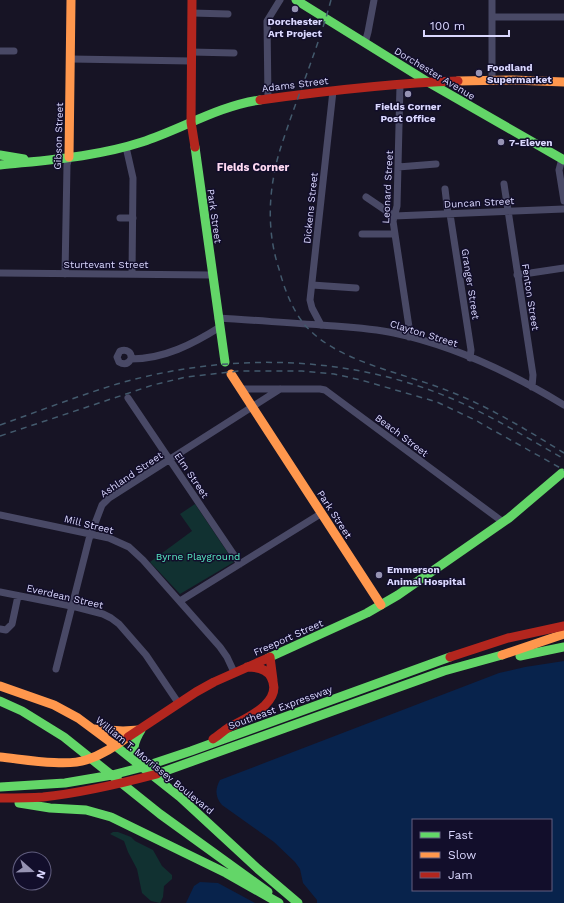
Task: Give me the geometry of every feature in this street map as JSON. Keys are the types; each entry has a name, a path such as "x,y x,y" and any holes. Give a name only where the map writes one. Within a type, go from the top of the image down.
{"main road":[{"name":"Gibson Street","path":"69,157 71,0"},
{"name":"Park Street","path":"192,0 191,122 225,362"},
{"name":"Dorchester Avenue","path":"296,0 428,82 563,159"},
{"name":"Adams Street","path":"0,165 104,152 126,147 235,104 268,99 428,82 527,80 564,82"},
{"name":"Adams Street","path":"0,155 38,161"},
{"name":"Park Street","path":"232,374 381,605"},
{"name":"Freeport Street","path":"0,757 64,763 92,759 116,746 203,688 234,672 270,658 381,605 415,585 504,522 562,473"},
{"name":"Southeast Expressway","path":"0,787 55,784 104,785 123,772 165,769 203,747 469,650 508,638 564,626"},
{"path":"165,769 444,671 505,654 564,634"},
{"path":"505,654 564,647"},
{"name":"Southeast Expressway","path":"0,804 58,801 104,785 165,769 483,667 524,655 564,647"},
{"path":"203,747 227,728 251,716 264,707 272,694 274,681 270,658"},
{"path":"246,667 254,666 262,668 274,681"},
{"name":"William T. Morrissey Boulevard","path":"0,686 24,693 54,705 78,718 94,729 184,801 258,869 298,903"},
{"path":"0,701 42,722 92,759 174,825 247,876 280,903"},
{"path":"94,729 123,731 141,730"},
{"path":"141,730 135,739 133,748 135,758 141,766"},
{"path":"0,792 104,785"},
{"path":"0,798 56,796 104,785"},
{"path":"19,803 50,808 86,810 111,817 226,873 280,903"}],"street":[{"path":"268,99 267,23 268,18 280,0"},
{"path":"365,43 374,0"},
{"path":"492,0 492,80"},
{"path":"192,13 228,14"},
{"path":"492,17 564,17"},
{"path":"0,51 14,51"},
{"path":"71,59 191,56 234,53"},
{"name":"Leonard Street","path":"400,85 397,208 393,221 409,337"},
{"name":"Dickens Street","path":"321,325 311,304 333,91"},
{"path":"126,147 133,178 132,274"},
{"name":"Gibson Street","path":"65,274 67,165 69,157"},
{"path":"563,159 559,170 564,201"},
{"path":"398,167 436,164"},
{"name":"Fenton Street","path":"504,184 533,375 532,387"},
{"name":"Granger Street","path":"445,189 471,350 470,358"},
{"path":"366,197 394,216"},
{"name":"Duncan Street","path":"394,216 564,208"},
{"path":"120,218 133,218"},
{"path":"362,234 395,234"},
{"path":"517,275 564,268"},
{"name":"Sturtevant Street","path":"0,273 212,275"},
{"path":"312,285 356,288"},
{"path":"131,359 146,359 187,346 202,338 219,322"},
{"name":"Clayton Street","path":"219,322 321,325 373,329 409,337 470,358 532,387 564,405"},
{"name":"Beach Street","path":"242,389 325,390 504,522"},
{"path":"253,406 280,389"},
{"name":"Elm Street","path":"128,398 240,564"},
{"name":"Ashland Street","path":"56,668 91,534 101,507 106,501 253,406"},
{"path":"180,601 322,513"},
{"name":"Mill Street","path":"0,515 91,534 116,541 132,549 224,652 234,672"},
{"name":"Everdean Street","path":"0,592 72,606 103,614 116,622 146,654 179,704"},
{"path":"0,629 8,629 12,624 18,596"}],"green space":[{"name":"Byrne Playground","path":"195,504 234,562 180,594 150,562 192,531 180,514"},
{"path":"113,832 118,832 131,837 135,841 153,850 162,866 172,875 172,879 164,886 163,897 160,903 151,901 142,893 137,869 124,841 110,834"}],"water":[{"path":"564,661 564,903 317,903 317,900 303,883 300,869 295,862 274,842 222,805 218,799 217,787 220,780 499,673"},
{"path":"200,882 218,883 255,903 186,903 194,886"}],"railway":[{"path":"331,0 317,45 281,147 275,168 272,187 270,222 273,246 283,284 292,305 304,324 317,336 348,356 455,393 518,425 564,453"},
{"path":"0,425 117,384 159,374 202,367 245,363 288,363 331,366 373,374 415,385 455,400 483,413 564,459"},
{"path":"0,436 153,385 186,377 238,371 302,371 334,374 361,380 437,402 475,420 564,470"}],"traffic: fast":[{"path":"296,0 428,82 564,160"},
{"path":"0,165 89,155 125,147 157,137 229,107 260,100"},
{"path":"195,147 225,362"},
{"path":"0,155 24,159"},
{"path":"268,658 367,613 398,595 509,518 562,473"},
{"path":"520,656 564,647"},
{"path":"157,774 444,671 502,655"},
{"path":"0,787 65,783 112,775 143,767 450,657"},
{"path":"0,701 22,711 64,737 160,814 268,892"},
{"path":"138,763 134,746 141,730"},
{"path":"113,744 180,797 258,869 298,903"},
{"path":"19,803 50,808 86,810 111,817 226,873 279,903"}],"traffic: slow":[{"path":"69,157 71,0"},
{"path":"458,81 513,80 564,82"},
{"path":"231,374 381,605"},
{"path":"502,655 564,634"},
{"path":"0,686 54,705 78,718 113,744"},
{"path":"94,729 123,731 139,730"},
{"path":"0,757 56,763 77,762 103,753 128,737"}],"traffic: jam":[{"path":"192,0 191,122 195,147"},
{"path":"260,100 359,88 458,81"},
{"path":"450,657 508,638 564,626"},
{"path":"270,657 273,680"},
{"path":"128,737 196,692 214,682 268,658"},
{"path":"213,739 228,728 261,709 272,695 274,686 269,674 254,667 247,667"},
{"path":"0,798 43,797 86,791 157,774"}],"place":[{"name":"Dorchester Art Project","path":"295,9"},
{"name":"Foodland Supermarket","path":"479,73"},
{"name":"Fields Corner Post Office","path":"408,94"},
{"name":"7-Eleven","path":"501,142"},
{"name":"Emmerson Animal Hospital","path":"379,575"}],"district":[{"name":"Fields Corner","path":"253,167"}]}
